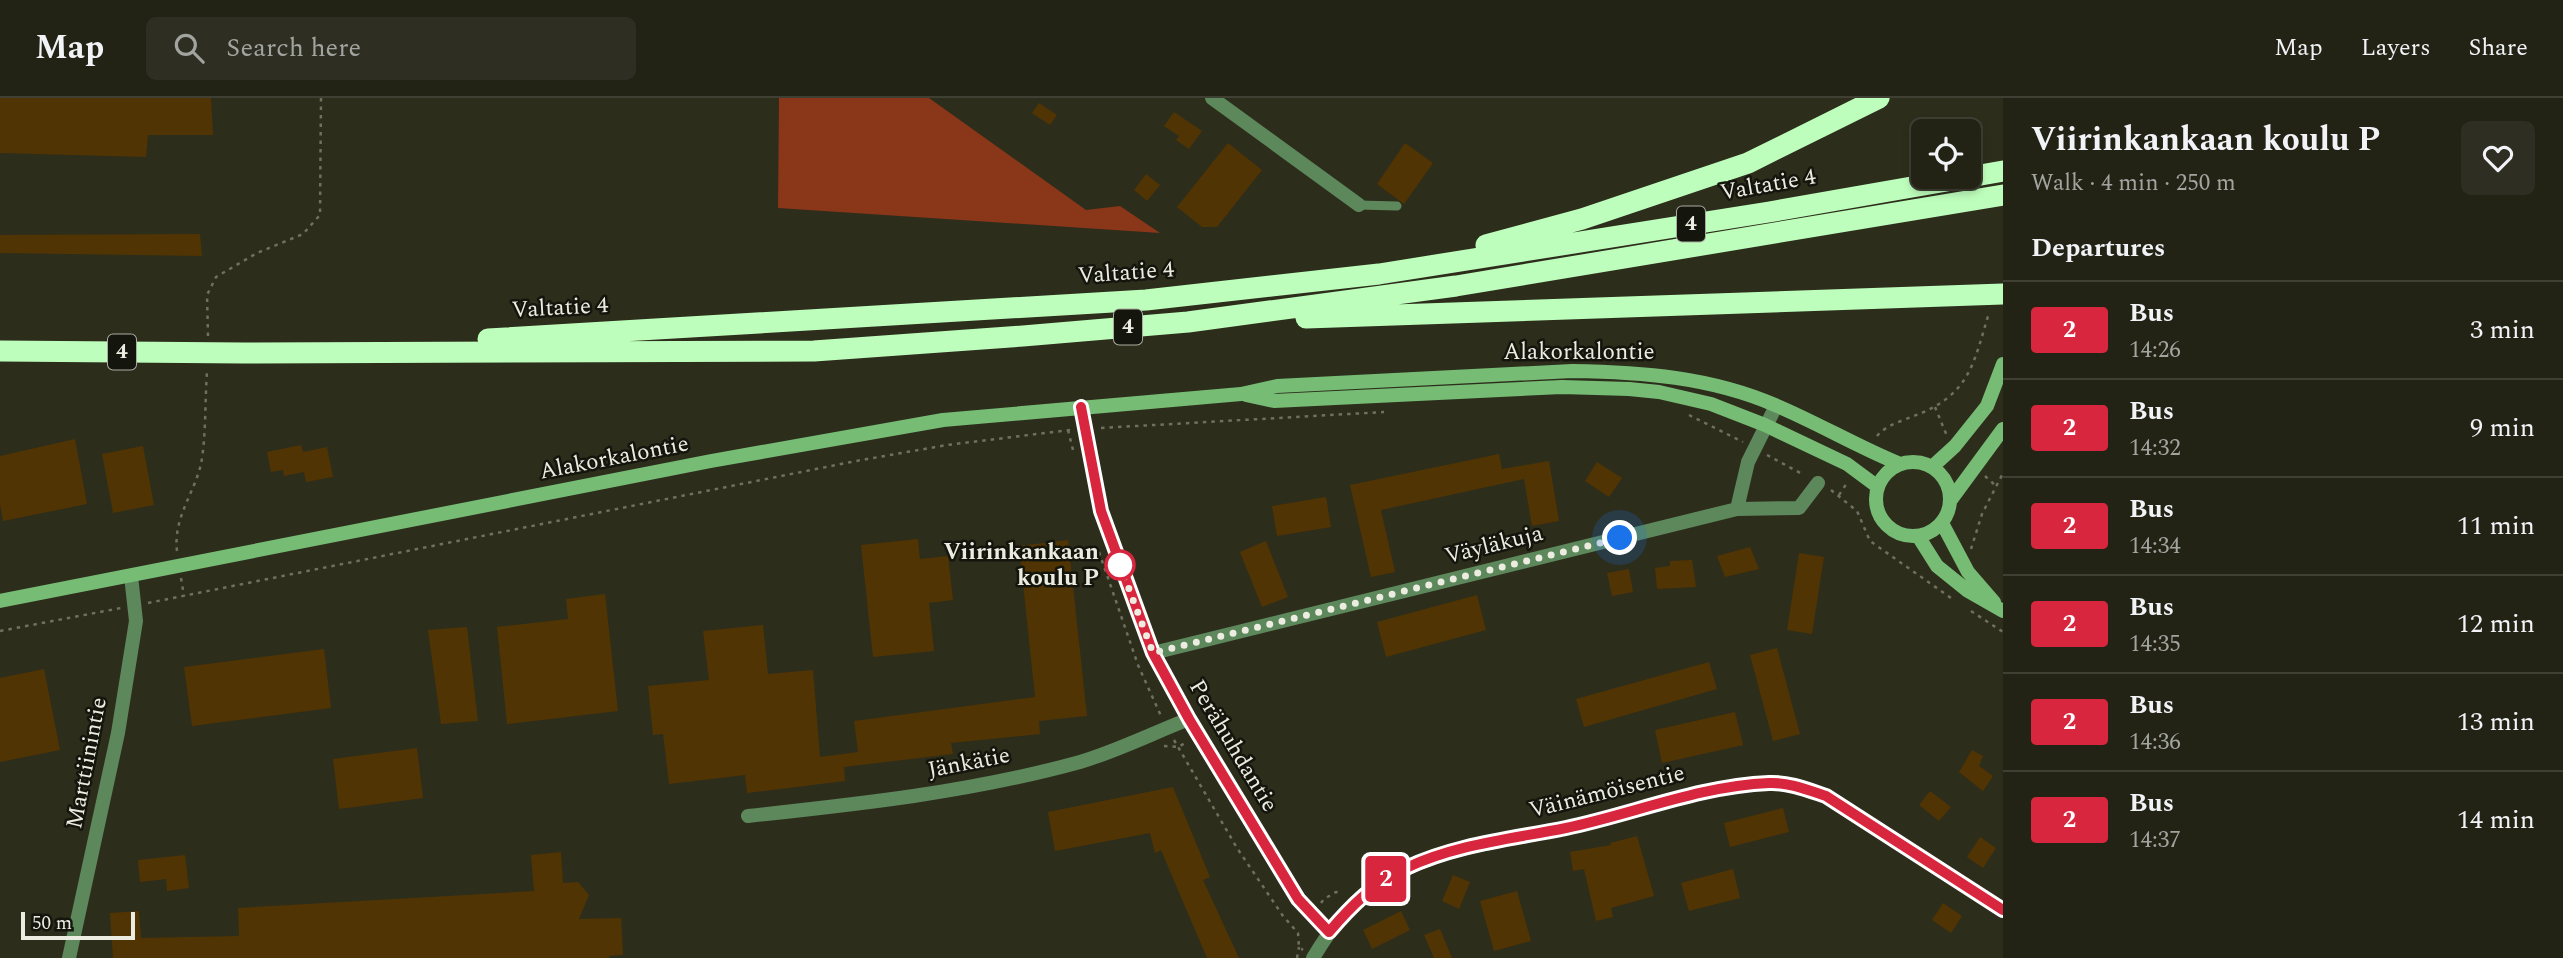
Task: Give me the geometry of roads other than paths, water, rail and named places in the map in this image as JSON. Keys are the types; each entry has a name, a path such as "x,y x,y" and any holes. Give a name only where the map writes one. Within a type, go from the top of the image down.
{"highway":[{"path":"1379,274 1582,219 1748,163 1879,98"},
{"name":"Valtatie 4","path":"244,353 1146,300 1379,274 1756,214 2003,171"},
{"name":"Valtatie 4","path":"0,351 814,351 1188,322 1456,286 2003,195"},
{"path":"1188,322 1999,294"}],"street":[{"path":"1212,98 1359,205"},
{"path":"1932,467 1955,446 1987,406 2003,365"},
{"name":"Alakorkalontie","path":"0,601 943,419 1241,394 1277,386 1572,371 1671,376 1708,383 1776,405 1900,464"},
{"name":"Alakorkalontie","path":"1241,394 1274,401 1562,387 1618,388 1689,397 1765,425 1856,470 1878,487"},
{"path":"1737,509 1754,448 1776,405"},
{"name":"Perähuhdantie","path":"1081,407 1101,511 1153,653 1189,719 1298,899 1329,932"},
{"path":"1950,501 1947,485 1932,467 1916,462 1900,464 1886,473 1876,496 1878,512 1887,526 1901,535 1917,536 1931,532 1942,523 1950,501 2003,429"},
{"name":"Väyläkuja","path":"1153,653 1737,509 1799,509 1818,483"},
{"path":"1942,523 1968,572 2003,611"},
{"path":"1917,536 1937,566 1968,591 2003,611"},
{"name":"Marttiinintie","path":"69,958 118,733 136,621 131,576"},
{"name":"Jänkätie","path":"748,816 986,786 1083,761 1189,719"},
{"name":"Väinämöisentie","path":"1314,957 1329,932 1353,904 1380,882 1407,867 1467,846 1568,828 1701,793 1770,783 1826,796 2003,910"}],"lane":[{"path":"1359,205 1397,206"}],"place":[{"name":"Viirinkankaan koulu P","path":"1120,565"}]}
